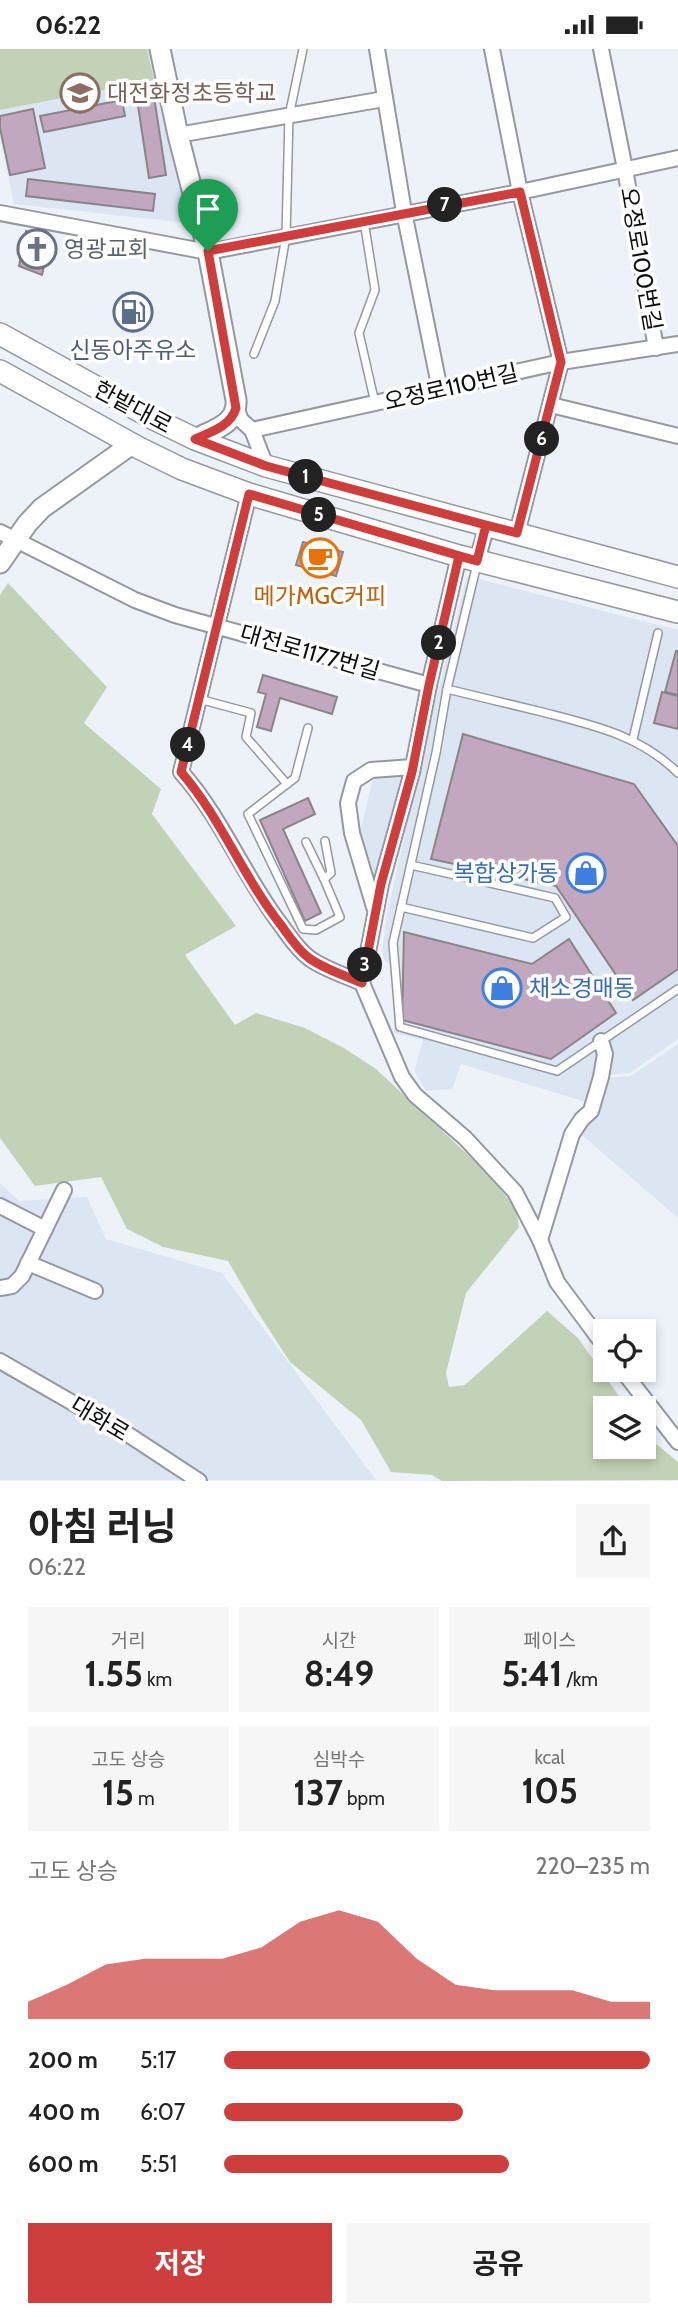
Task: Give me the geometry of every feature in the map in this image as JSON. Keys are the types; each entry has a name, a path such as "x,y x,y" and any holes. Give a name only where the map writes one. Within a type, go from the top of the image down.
{"main road":[{"name":"한밭대로","path":"0,334 154,419 195,439 266,466 678,577"},
{"name":"한밭대로","path":"0,371 182,469 249,494 468,558 678,612"}],"street":[{"path":"160,49 178,135 208,251 236,408 241,420 252,430 266,466"},
{"path":"378,49 404,212 440,390"},
{"path":"492,49 520,192 561,362 517,533"},
{"path":"601,49 625,169"},
{"path":"178,135 384,99"},
{"name":"오정로100번길","path":"0,213 208,251 520,192 678,158"},
{"name":"오정로100번길","path":"625,169 656,348"},
{"name":"오정로110번길","path":"252,430 561,362 678,344"},
{"path":"551,405 678,436"},
{"path":"195,439 226,424 236,408"},
{"path":"0,563 7,535 132,444"},
{"path":"249,494 181,772 198,791 269,910 292,940 306,956 319,965 362,983"},
{"path":"486,525 468,558 429,685 413,767 375,912 362,983 402,1077 415,1095 465,1138 515,1192 541,1240 557,1282 593,1330"},
{"name":"대전로1177번길","path":"7,535 135,600 175,615 429,685"},
{"path":"375,912 352,833 348,803 354,782 371,770 413,767"},
{"path":"541,1240 572,1134 591,1111 605,1054 601,1041"},
{"path":"0,1288 12,1286 22,1276 64,1190"},
{"path":"0,1206 46,1229"},
{"path":"29,1263 95,1291"},
{"name":"대화로","path":"0,1361 132,1437 199,1481"},
{"path":"631,1382 678,1442"}],"lane":[{"path":"254,354 275,301 286,236 289,116 303,49"},
{"path":"364,220 375,290 359,333 376,404"},
{"path":"468,558 436,753 393,943 400,1027 557,1071 678,989"},
{"path":"632,739 658,633"},
{"path":"447,689 607,729 632,739 664,759 678,773"},
{"path":"199,699 251,713 246,737 287,784"},
{"path":"303,929 248,814 295,778 308,728"},
{"path":"324,879 331,873 325,841"},
{"path":"292,940 303,929 316,930 340,917 306,842"},
{"path":"401,907 533,938 566,917 555,898 411,865"}],"shaded area":[{"name":"대전화정초등학교","path":"0,49 151,49 187,223 14,204 0,137"},
{"path":"467,576 678,630 678,1039 630,1073 597,1076 589,1103 461,1064 452,1089 426,1091 414,1071 423,1040 394,1033 392,967 384,959 382,952 387,914 429,727"},
{"path":"407,770 380,881 371,879 359,837 374,774"},
{"path":"678,1044 678,1218 582,1135 595,1114 606,1078 631,1076"},
{"path":"0,1183 19,1201 87,1197 106,1239 222,1273 376,1480 0,1480"}],"green space":[{"path":"0,49 147,49 154,80 0,110"},
{"path":"8,583 107,687 84,723 161,789 152,814 236,926 185,955 235,1025 256,1013 305,1028 344,1048 376,1069 483,1169 516,1208 519,1227 466,1293 446,1373 449,1387 465,1385 547,1311 578,1338 593,1359 593,1382 609,1382 619,1396 593,1396 593,1459 656,1459 656,1444 678,1462 678,1480 442,1481 432,1475 391,1472 361,1420 290,1362 228,1261 163,1247 127,1229 101,1177 35,1186 0,1138 0,595"}],"building":[{"path":"152,84 166,175 149,178 135,86"},
{"path":"122,100 125,116 44,132 40,116"},
{"path":"33,109 45,168 10,175 0,116"},
{"path":"28,179 155,194 153,211 26,196"},
{"name":"영광교회","path":"26,231 50,240 42,275 19,266"},
{"name":"메가MGC커피","path":"303,542 343,552 336,576 296,565"},
{"path":"678,651 678,695 665,692"},
{"path":"263,675 337,697 332,714 280,698 271,731 257,727 266,694 258,692"},
{"path":"662,692 678,696 678,729 654,723"},
{"name":"복합상가동","path":"463,734 634,784 678,846 678,969 633,1000 556,886 431,859"},
{"path":"308,798 315,814 283,829 321,913 305,921 260,820"},
{"name":"채소경매동","path":"404,932 532,964 569,939 616,1013 551,1059 402,1020"}],"place":[{"name":"대전화정초등학교","path":"80,93"},
{"name":"영광교회","path":"37,249"},
{"name":"신동아주유소","path":"133,312"},
{"name":"메가MGC커피","path":"320,558"},
{"name":"복합상가동","path":"586,873"},
{"name":"채소경매동","path":"502,988"}],"route":[{"path":"208,251 236,408 226,424 195,439 266,466 486,525 477,561 459,556 412,772 381,884 362,983 319,965 306,956 292,940 269,910 198,791 181,772 249,494 477,561 486,525 517,533 561,362 520,192 208,251"}]}
